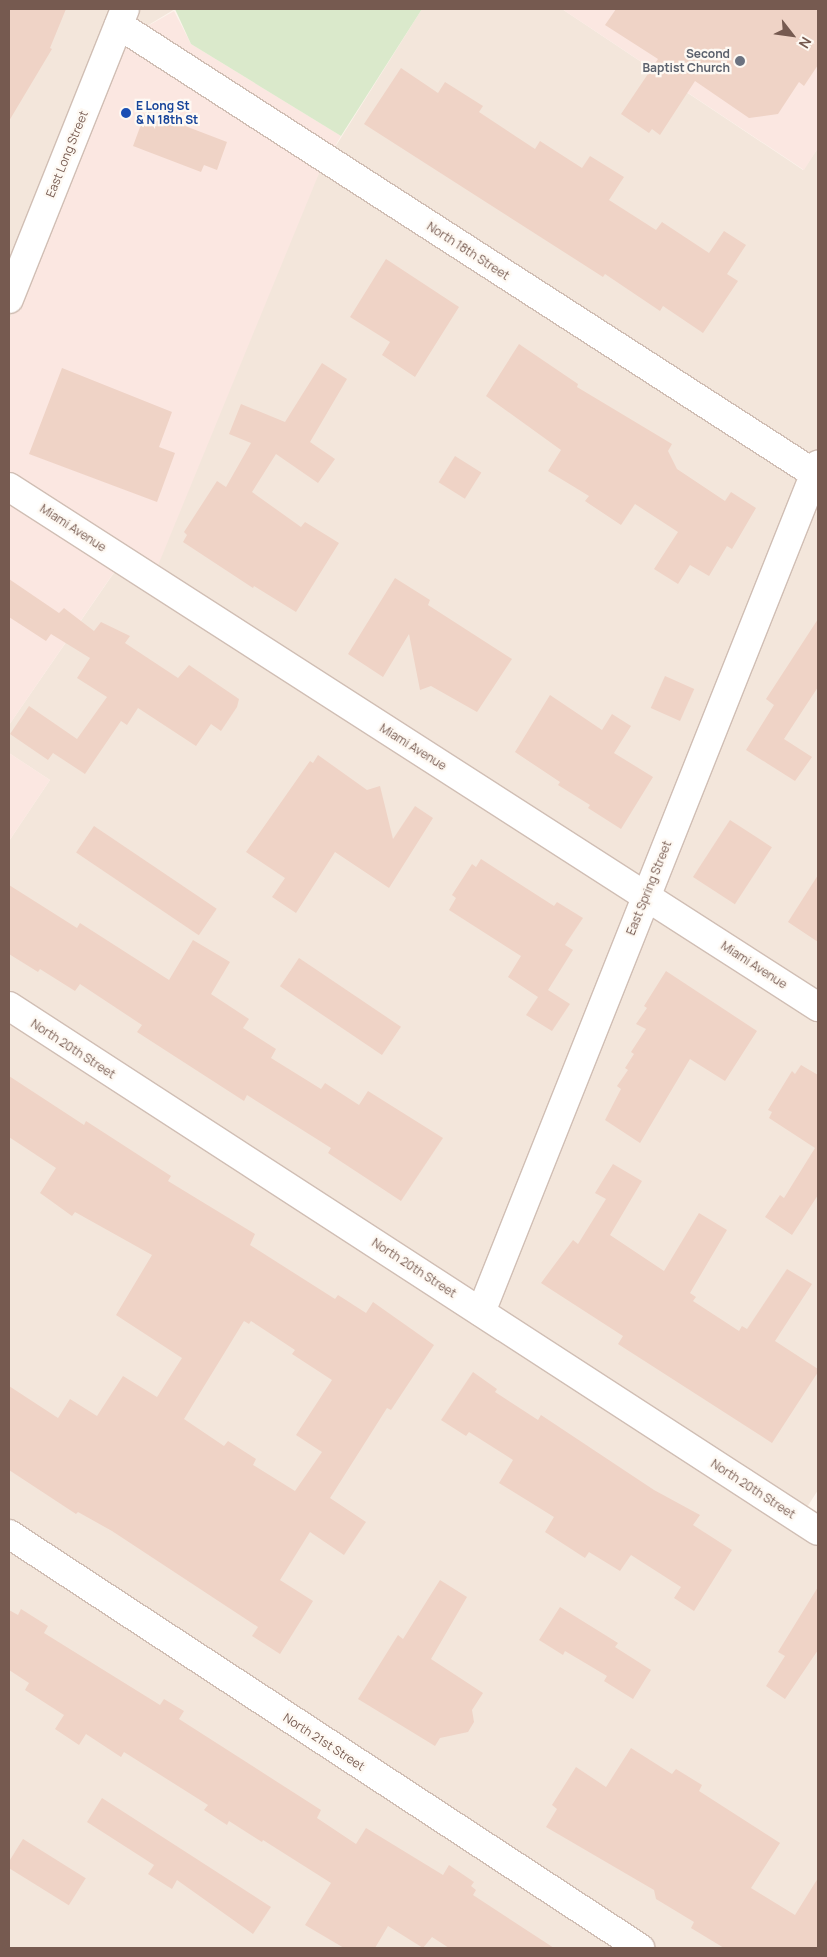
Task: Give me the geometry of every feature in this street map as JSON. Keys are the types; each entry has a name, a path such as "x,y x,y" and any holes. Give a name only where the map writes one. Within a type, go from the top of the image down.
{"street":[{"name":"East Long Street","path":"9,299 122,17"},
{"name":"North 18th Street","path":"122,17 817,472"},
{"name":"East Spring Street","path":"481,1312 646,895 817,472"},
{"name":"Miami Avenue","path":"9,487 818,1007"},
{"name":"North 20th Street","path":"9,1006 818,1531"},
{"name":"North 21st Street","path":"9,1534 640,1948"}],"shaded area":[{"path":"9,9 175,9 127,38 9,321"},
{"path":"422,9 562,9 803,170 818,148 818,1490 797,1523 818,1536 818,1948 9,1948 9,841 50,780 9,753 9,725 122,561 320,171"},
{"name":"Second Baptist Church","path":"562,9 818,9 818,148 804,170"},
{"path":"174,11 191,44 341,136 320,171 152,580 121,562 9,725 9,321 127,38"},
{"path":"9,753 50,780 9,841"}],"green space":[{"path":"175,9 422,9 341,136 191,44"}],"building":[{"path":"9,9 66,9 50,48 52,49 9,121"},
{"name":"Second Baptist Church","path":"616,9 818,9 818,65 804,86 799,82 778,114 749,118 695,81 660,135 652,129 649,133 621,114 658,59 605,25"},
{"path":"401,68 438,93 445,82 483,106 479,112 535,149 540,141 582,168 590,156 624,177 609,200 656,230 662,222 709,253 724,231 746,245 727,274 738,281 703,333 663,306 660,311 605,274 603,277 364,124"},
{"path":"146,111 227,142 217,170 204,165 201,172 133,146"},
{"path":"386,259 459,307 415,377 382,355 390,342 350,317"},
{"path":"519,344 578,384 577,387 672,444 668,451 677,469 725,501 731,492 756,508 732,549 727,546 709,576 690,565 678,584 654,569 678,532 635,504 621,525 585,501 589,496 548,471 561,450 486,396"},
{"path":"322,363 347,379 310,442 335,459 318,483 276,454 252,492 301,527 305,522 339,543 296,612 254,586 253,588 183,542 187,535 184,532 217,481 226,487 251,443 229,434 241,404 285,422"},
{"path":"62,368 172,412 159,447 175,453 157,502 29,454"},
{"path":"455,456 481,472 465,499 439,482"},
{"path":"395,578 430,600 428,605 512,659 477,712 431,686 420,690 409,634 383,677 348,654"},
{"path":"9,579 59,613 64,608 94,631 101,622 130,636 125,643 178,678 189,665 239,699 237,707 221,731 211,724 196,746 138,708 127,725 121,721 85,774 53,753 48,760 10,734 29,706 77,739 107,697 77,678 90,658 51,634 46,641 9,617"},
{"path":"818,619 818,687 784,739 812,757 795,781 746,750 774,705 766,699"},
{"path":"665,676 694,689 680,721 651,708"},
{"path":"550,695 602,730 612,714 631,726 614,753 653,777 621,829 588,808 590,805 558,785 560,782 515,752"},
{"path":"318,755 367,790 380,786 393,839 415,806 433,818 389,888 335,852 296,913 272,897 285,878 246,852 310,761 313,763"},
{"path":"730,820 772,847 735,904 693,877"},
{"path":"94,826 217,909 199,935 76,853"},
{"path":"481,859 554,906 557,902 583,918 565,945 573,950 548,990 570,1004 552,1031 526,1015 538,997 508,977 521,956 449,910 456,898 452,895 472,864 476,867"},
{"path":"818,875 818,942 788,922"},
{"path":"9,885 77,928 80,923 169,980 193,940 230,962 211,994 249,1019 243,1028 276,1049 271,1058 321,1089 325,1083 359,1105 368,1091 443,1138 401,1201 328,1153 331,1148 247,1095 244,1101 137,1032 142,1025 80,984 75,991 40,969 38,972 9,954"},
{"path":"299,958 401,1027 382,1055 280,986"},
{"path":"666,971 757,1031 725,1081 690,1059 640,1143 605,1120 621,1089 617,1086 628,1070 625,1068 634,1054 631,1052 646,1029 636,1024 647,1008 644,1006"},
{"path":"801,1065 818,1075 818,1195 792,1235 765,1217 780,1195 784,1198 815,1148 769,1118 772,1112 768,1110 792,1071 795,1074"},
{"path":"9,1076 84,1125 86,1121 171,1176 168,1181 255,1234 250,1245 335,1299 338,1295 366,1313 373,1302 434,1345 391,1410 387,1408 330,1498 366,1522 344,1555 310,1532 280,1580 313,1601 280,1654 252,1636 258,1627 112,1531 78,1512 76,1514 9,1470 9,1386 58,1418 70,1399 97,1416 123,1376 157,1397 182,1358 116,1315 152,1255 75,1212 72,1216 40,1193 56,1168 9,1137","holes":["244,1321 249,1324 251,1321 295,1350 292,1354 332,1380 296,1435 322,1452 295,1491 253,1465 256,1459 228,1441 224,1446 184,1419"]},
{"path":"613,1164 642,1181 610,1235 664,1271 699,1213 727,1230 690,1293 696,1297 693,1301 739,1331 742,1326 747,1329 787,1269 812,1284 775,1341 818,1369 818,1372 772,1443 618,1344 623,1336 541,1283 573,1240 578,1244 606,1199 595,1193"},
{"path":"473,1372 497,1389 495,1392 538,1420 541,1415 654,1490 700,1515 693,1525 732,1550 694,1611 674,1598 681,1587 631,1555 620,1571 589,1552 585,1558 545,1532 554,1517 499,1483 513,1460 469,1432 466,1436 441,1420"},
{"path":"440,1580 467,1597 431,1659 483,1693 472,1710 474,1722 468,1732 440,1738 435,1746 358,1699 398,1635 403,1639"},
{"path":"818,1587 818,1650 785,1699 766,1686 785,1656 778,1652"},
{"path":"560,1607 618,1643 615,1647 651,1670 633,1699 604,1681 607,1676 565,1651 563,1655 539,1640"},
{"path":"21,1609 48,1626 44,1633 160,1705 164,1699 184,1711 179,1719 321,1810 317,1818 356,1844 366,1828 443,1875 449,1865 474,1882 471,1886 476,1890 473,1895 554,1948 449,1948 432,1937 423,1948 388,1926 375,1948 344,1948 305,1925 331,1883 229,1821 227,1825 204,1810 208,1805 124,1752 121,1757 86,1734 79,1745 55,1729 64,1715 25,1690 29,1683 9,1670 9,1610 18,1615"},
{"path":"631,1748 672,1774 676,1769 702,1785 699,1791 780,1843 751,1888 795,1915 818,1878 818,1948 724,1948 691,1928 694,1922 656,1899 654,1890 546,1827 557,1809 552,1805 576,1767 606,1787"},
{"path":"102,1798 271,1907 253,1934 177,1880 172,1889 148,1874 154,1865 87,1822"},
{"path":"23,1839 86,1878 69,1905 9,1868 9,1861"}],"place":[{"name":"Second Baptist Church","path":"740,61"},
{"name":"E Long St & N 18th St","path":"126,113"}]}
